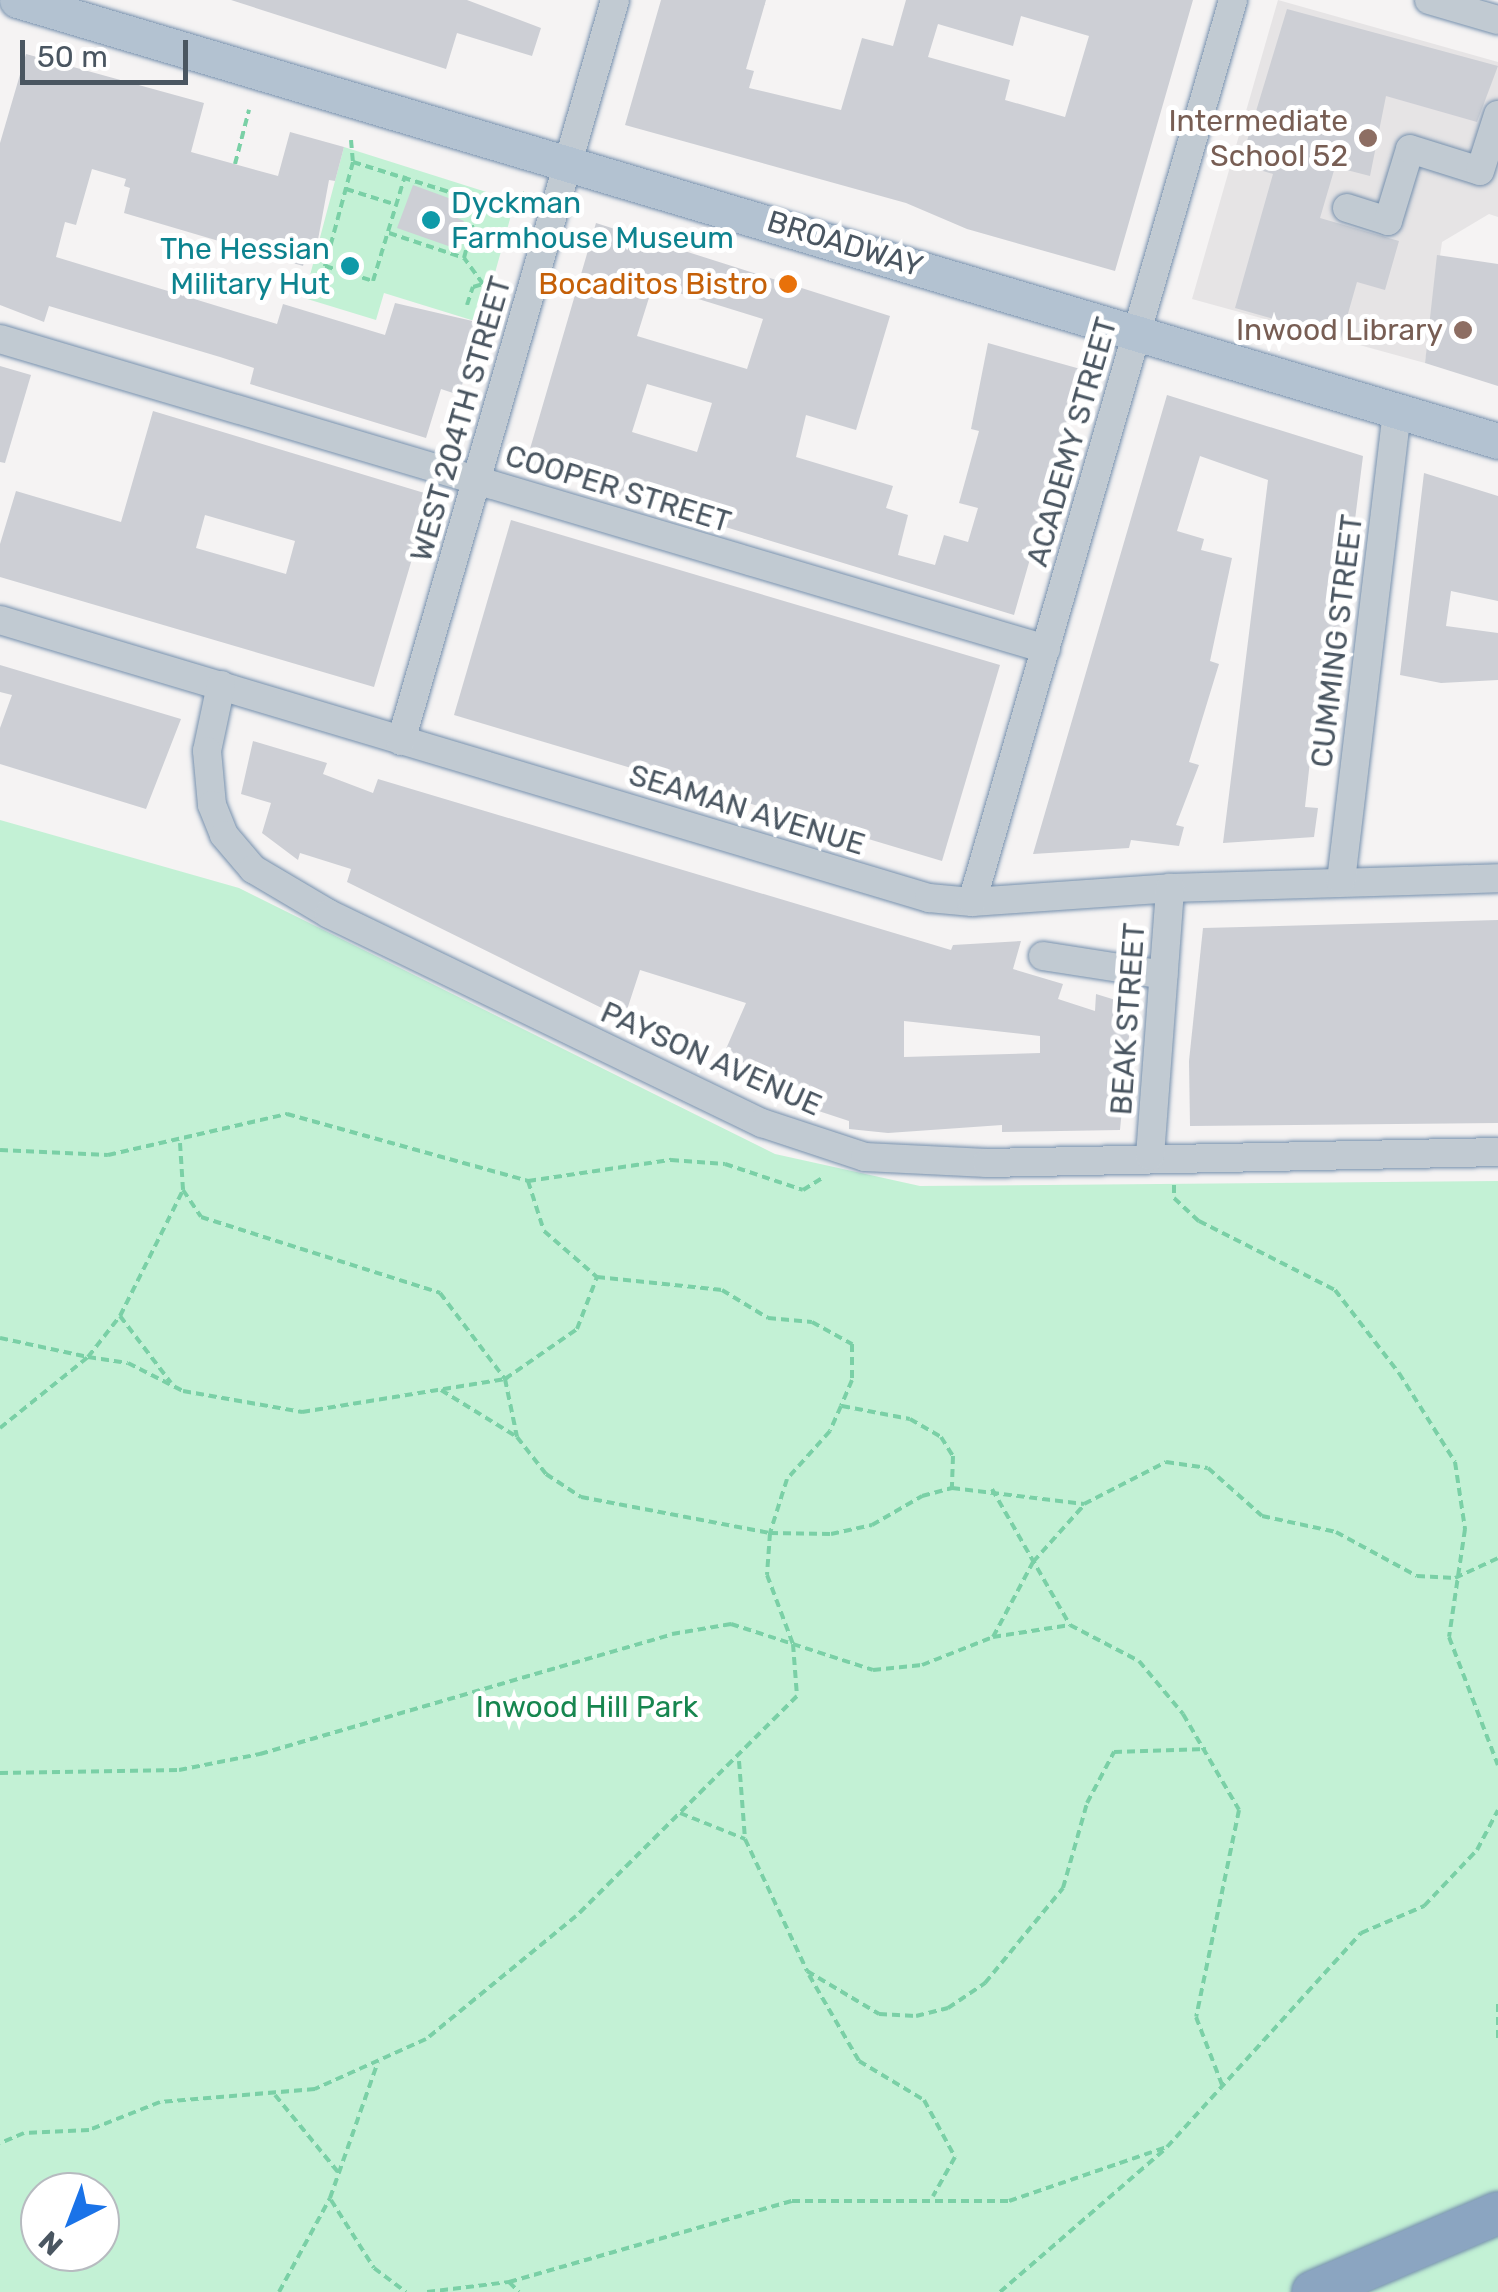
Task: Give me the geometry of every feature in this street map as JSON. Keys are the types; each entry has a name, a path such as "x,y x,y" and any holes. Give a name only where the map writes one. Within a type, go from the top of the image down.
{"highway":[{"path":"1313,2292 1498,2212"}],"main road":[{"name":"BROADWAY","path":"17,0 1498,441"}],"street":[{"name":"WEST 204TH STREET","path":"401,741 616,0"},
{"name":"ACADEMY STREET","path":"972,902 1233,0"},
{"path":"1429,0 1498,20"},
{"path":"1347,208 1388,221 1410,150 1480,171 1498,115"},
{"name":"COOPER STREET","path":"0,339 1046,649"},
{"name":"CUMMING STREET","path":"1341,881 1397,410"},
{"name":"SEAMAN AVENUE","path":"0,620 930,898 972,902 1170,888 1498,878"},
{"name":"PAYSON AVENUE","path":"220,685 207,751 216,820 253,869 304,902 811,1141 865,1156 986,1163 1150,1156 1498,1152"},
{"name":"BEAK STREET","path":"1150,1156 1170,888"},
{"path":"1043,956 1164,975"}],"path":[{"path":"235,164 249,110"},
{"path":"351,140 353,162 325,266 373,282 405,176"},
{"path":"353,162 504,209 524,192"},
{"path":"346,188 397,205"},
{"path":"464,258 480,201"},
{"path":"388,233 420,240 464,258 483,284 499,290"},
{"path":"467,305 473,287 483,284"},
{"path":"0,1150 108,1154 180,1143 288,1114 528,1181 671,1160 724,1164 803,1190 824,1177"},
{"path":"180,1143 183,1190 200,1216 440,1293 505,1378 517,1437"},
{"path":"1174,1180 1174,1198 1199,1220 1335,1290 1399,1373 1455,1462 1464,1528 1449,1637 1498,1766"},
{"path":"0,2143 24,2133 89,2130 160,2102 315,2089 426,2039 482,1998 739,1761 797,1696 793,1644 767,1575 770,1534 788,1479 830,1432 852,1380 852,1344 812,1322 768,1318 722,1290 598,1276 544,1232 528,1181"},
{"path":"0,1428 88,1357 120,1316 183,1190"},
{"path":"0,1338 128,1363 183,1392 302,1412 505,1378 577,1329 598,1276"},
{"path":"120,1316 161,1375 183,1392"},
{"path":"438,1389 517,1437 546,1474 582,1497 770,1534 831,1534 872,1525 922,1496 952,1488 992,1489 1084,1504"},
{"path":"841,1406 910,1419 940,1437 953,1456 952,1488"},
{"path":"993,1637 1033,1562 1084,1504 1166,1462 1208,1468 1262,1516 1336,1532 1417,1576 1455,1578 1498,1558"},
{"path":"992,1489 1070,1625 1139,1661 1206,1750 1239,1810 1196,2017 1224,2090"},
{"path":"0,1774 179,1770 260,1754 686,1631 731,1624 874,1670 922,1664 993,1637 1070,1625"},
{"path":"807,1971 879,2014 916,2016 948,2008 985,1983 1062,1888 1087,1803 1114,1752 1206,1750"},
{"path":"739,1761 745,1838 807,1971 859,2062 924,2100 955,2156 931,2198"},
{"path":"1000,2292 1167,2147 1224,2090 1362,1933 1424,1906 1477,1850 1498,1810"},
{"path":"680,1812 745,1838"},
{"path":"1498,2004 1498,2040"},
{"path":"279,2292 330,2198 378,2062"},
{"path":"275,2095 339,2172"},
{"path":"427,2292 508,2282 792,2201 1009,2201 1167,2147"},
{"path":"330,2198 374,2268 406,2292"},
{"path":"508,2282 519,2292"}],"shaded area":[{"name":"Intermediate School 52","path":"1278,0 1498,62 1498,217 1489,214 1442,242 1425,363 1192,299"}],"green space":[{"path":"344,147 515,201 481,323 384,293 376,320 304,298"},
{"name":"Inwood Hill Park","path":"0,820 239,888 775,1154 920,1186 1498,1181 1498,2292 0,2292"}],"building":[{"path":"231,0 467,0 541,28 532,56 457,33 446,69"},
{"path":"661,0 766,0 746,69 754,71 749,88 841,110 862,38 893,46 906,0 1193,0 1115,271 967,229 906,203 625,125","holes":["1021,16 1089,36 1065,117 1005,100 1010,80 928,57 938,24 1013,46"]},
{"path":"1287,9 1498,66 1477,122 1386,96 1370,176 1335,167 1320,218 1399,241 1385,290 1357,282 1341,338 1235,308 1273,174 1240,164"},
{"path":"26,54 204,103 191,152 278,176 290,132 344,147 335,181 329,180 317,245 309,242 303,266 124,213 130,188 124,186 126,179 92,169 76,225 65,222 56,257 277,324 283,304 385,335 395,303 481,323 459,395 441,389 426,438 250,384 254,368 220,357 49,306 44,322 0,305 0,143"},
{"path":"413,185 454,200 455,217 464,221 454,248 397,228"},
{"path":"596,223 890,316 856,430 806,415 796,457 893,486 886,508 908,515 898,555 935,565 944,535 968,542 978,508 959,503 979,431 971,429 988,343 1084,370 1014,615 525,466","holes":["653,285 763,319 747,369 637,336","647,384 712,403 697,452 632,432"]},
{"name":"Inwood Library","path":"1437,255 1498,264 1498,386 1425,363"},
{"path":"0,366 31,375 5,463 0,462"},
{"path":"1167,395 1363,456 1328,735 1313,733 1305,807 1318,808 1314,837 1223,843 1268,480 1200,456 1177,531 1204,539 1201,550 1232,558 1210,661 1219,664 1189,762 1199,765 1176,825 1184,827 1179,846 1131,840 1129,848 1033,854"},
{"path":"153,411 431,495 374,687 0,577 0,544 16,491 121,522","holes":["205,515 295,541 286,574 196,548"]},
{"path":"1424,473 1498,496 1498,601 1451,591 1446,626 1498,633 1498,680 1441,683 1400,675"},
{"path":"511,520 1000,665 942,861 454,715"},
{"path":"0,665 181,719 146,809 0,764 0,728 12,695 0,692"},
{"path":"253,741 327,763 323,774 373,793 378,779 951,950 953,945 1021,941 1013,969 1063,984 1058,999 1095,1011 1096,994 1132,1005 1120,1130 1002,1132 1002,1125 888,1133 849,1129 849,1121 785,1100 719,1065 746,1003 640,970 624,1019 347,882 351,869 300,853 298,860 262,833 271,803 241,794","holes":["904,1021 1040,1036 1040,1053 904,1057"]},
{"path":"1498,920 1498,1123 1190,1126 1189,1061 1203,928"}],"place":[{"name":"Intermediate School 52","path":"1368,138"},
{"name":"Dyckman Farmhouse Museum","path":"431,220"},
{"name":"The Hessian Military Hut","path":"350,266"},
{"name":"Bocaditos Bistro","path":"788,284"},
{"name":"Inwood Library","path":"1463,330"}]}
